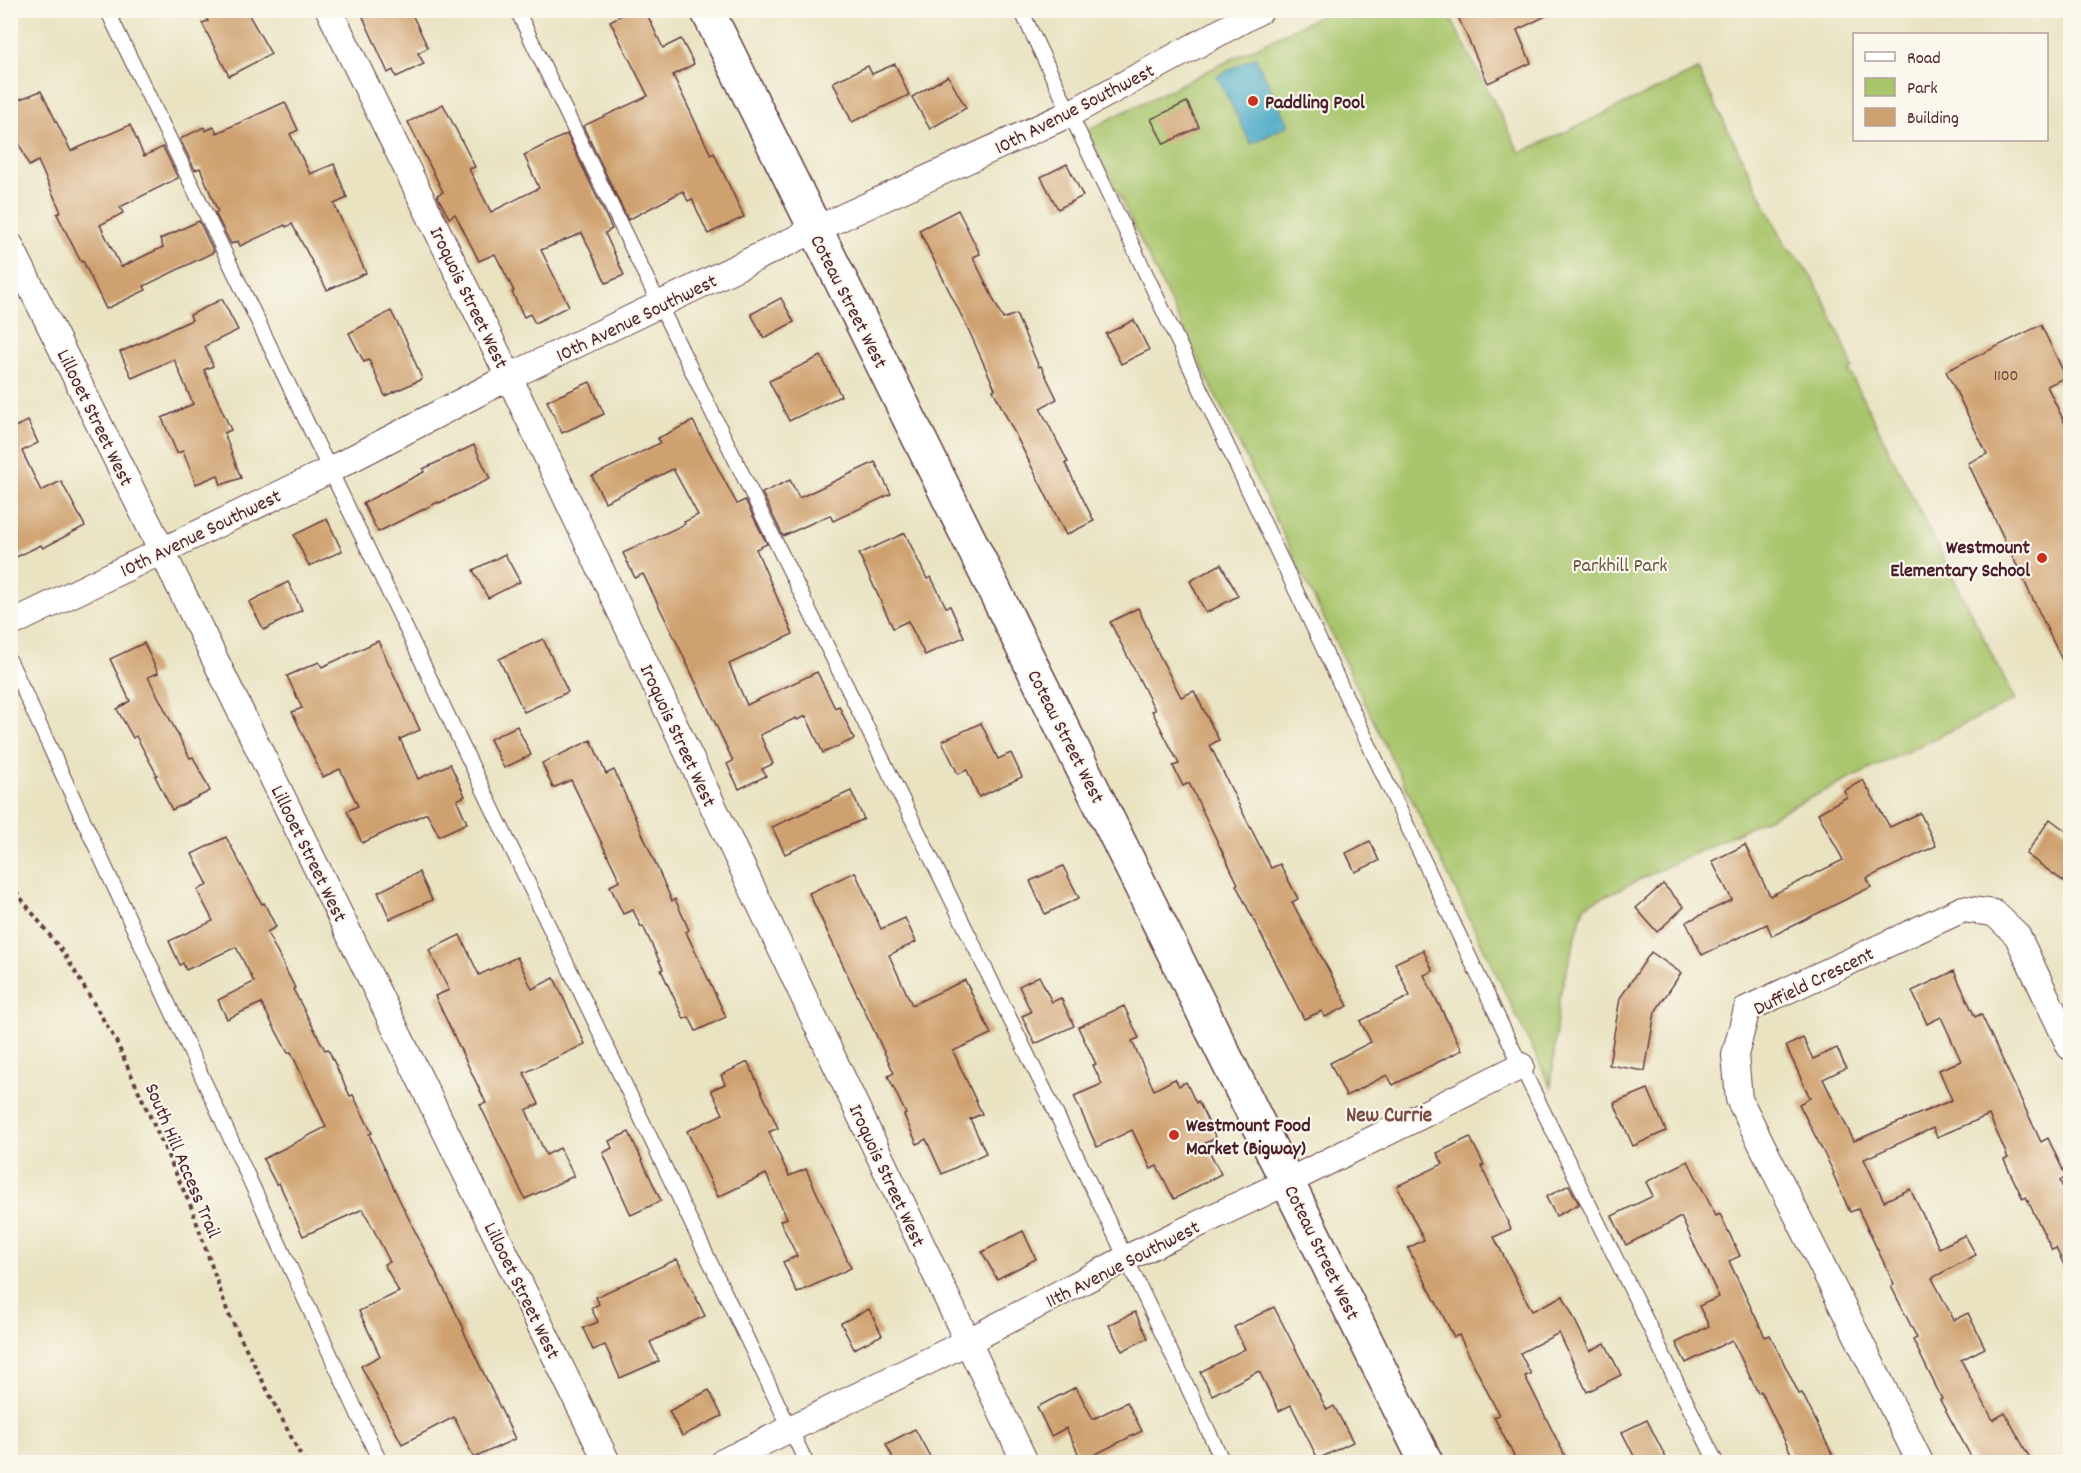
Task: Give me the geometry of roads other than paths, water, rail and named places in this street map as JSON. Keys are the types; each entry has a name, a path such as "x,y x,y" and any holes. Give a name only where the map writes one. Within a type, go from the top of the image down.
{"street":[{"name":"Iroquois Street West","path":"329,10 509,377 1025,1462"},
{"name":"Coteau Street West","path":"707,10 814,230 1289,1181 1426,1462"},
{"name":"10th Avenue Southwest","path":"10,624 330,470 509,377 814,230 1071,113 1261,10"},
{"name":"Lillooet Street West","path":"10,245 162,550 607,1462"},
{"name":"Duffield Crescent","path":"1920,1462 1739,1099 1735,1055 1747,1009 1963,909 1994,913 2017,934 2070,1047"},
{"name":"11th Avenue Southwest","path":"723,1462 967,1342 1127,1258 1521,1066"}],"lane":[{"path":"107,10 806,1462"},
{"path":"517,10 658,306 1127,1258 1223,1462"},
{"path":"1021,10 1521,1066 1716,1462"},
{"path":"10,661 380,1462"}],"water":[{"name":"Paddling Pool","path":"1255,57 1289,125 1251,144 1217,76"}],"place":[{"name":"Paddling Pool","path":"1253,101"},
{"name":"Westmount Elementary School","path":"2042,558"},
{"name":"Westmount Food Market (Bigway)","path":"1174,1135"}],"district":[{"name":"New Currie","path":"1389,1114"}],"park label":[{"name":"Parkhill Park","path":"1620,564"}]}
